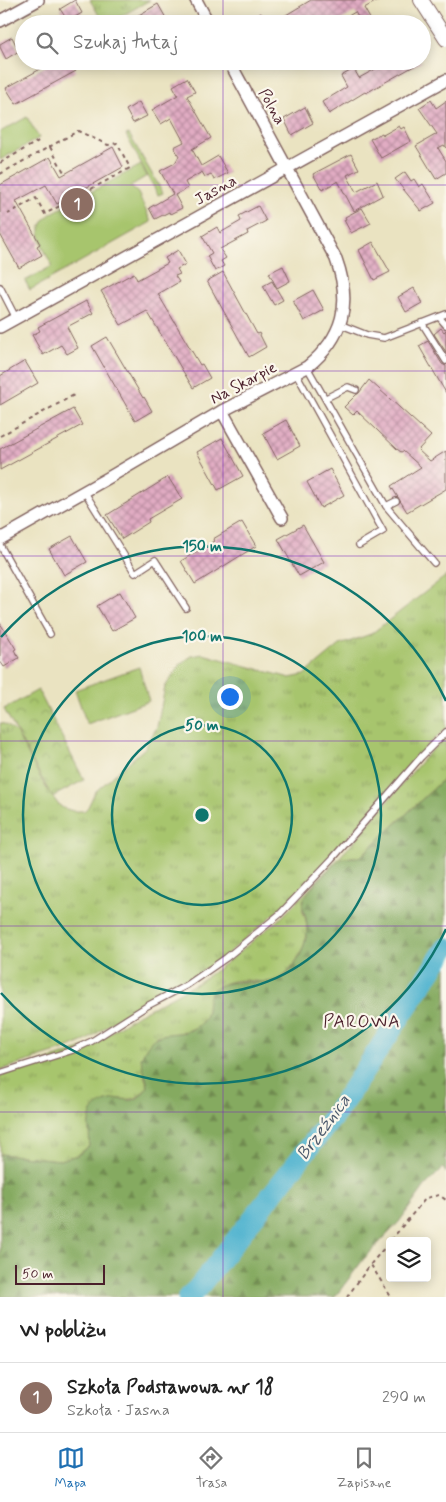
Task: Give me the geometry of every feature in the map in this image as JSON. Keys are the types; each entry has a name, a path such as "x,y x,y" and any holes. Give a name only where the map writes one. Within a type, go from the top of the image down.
{"street":[{"path":"0,21 38,0"},
{"path":"196,0 204,15"},
{"path":"421,0 431,15"},
{"path":"431,16 446,39"},
{"name":"Polna","path":"235,70 288,167"},
{"name":"Jasna","path":"0,327 446,80"},
{"name":"Na Skarpie","path":"0,539 222,411 296,373 318,357 328,345 339,324 345,298 342,274 288,167"},
{"path":"222,411 282,518"}],"lane":[{"path":"0,287 16,318"},
{"path":"339,324 367,335 384,338 446,314"},
{"path":"439,316 446,326"},
{"path":"422,323 446,361"},
{"path":"306,367 326,398 386,506 434,563"},
{"path":"296,373 383,531 359,545"},
{"path":"326,398 348,387 356,390"},
{"path":"84,491 135,572 155,560 186,608"},
{"path":"386,506 396,501"},
{"path":"0,545 50,634"},
{"path":"0,1073 73,1050 92,1041 146,1006 186,985 226,958 280,914 333,858 421,757 446,732"}],"path":[{"path":"0,174 78,132 108,145 117,143 130,168 45,214 36,198 8,214"},
{"path":"0,163 40,140"},
{"path":"50,147 65,174"},
{"path":"0,436 74,395"},
{"path":"347,1297 370,1265 426,1198 439,1195 446,1200"},
{"path":"370,1265 391,1297"}],"green space":[{"path":"90,0 150,0 123,15 99,15"},
{"path":"27,117 39,138 0,160 0,132"},
{"path":"129,134 163,193 158,195 126,135"},
{"path":"141,165 147,176 130,186 138,193 151,222 30,290 25,281 52,266 40,238 41,225 45,219 52,213"},
{"path":"446,576 446,729 409,766 329,859 280,909 225,956 185,982 125,1014 87,1040 66,1049 0,1070 0,723 8,726 17,734 45,786 58,804 63,808 73,811 84,811 95,792 145,748 157,727 165,687 181,663 192,656 203,654 290,678 304,675 340,645 371,634"},
{"path":"139,667 149,701 87,724 75,690"},
{"path":"38,690 84,780 52,797 4,709"},
{"path":"446,737 446,777 360,857 350,857 302,910 307,925 306,940 292,967 283,977 265,982 232,981 219,986 211,993 205,1018 197,1026 180,1033 156,1036 144,1075 148,1086 138,1097 117,1099 89,1123 90,1146 78,1155 60,1160 0,1154 0,1076 89,1046 134,1017 199,982 226,963 282,917 352,844 425,757"},
{"path":"446,777 446,1173 443,1168 425,1186 399,1222 363,1260 335,1297 0,1297 0,1154 60,1160 78,1155 89,1146 89,1122 95,1108 109,1100 135,1099 148,1086 141,1059 153,1039 161,1035 184,1032 201,1023 206,1014 209,994 217,987 235,982 272,981 280,979 287,974 300,956 305,941 307,926 303,903 308,892 338,861 346,858 360,857"}],"building":[{"path":"75,0 82,13 78,15 64,15 60,9"},
{"path":"311,0 379,0 364,8 368,15 357,15 355,12 350,15 286,15"},
{"path":"158,4 164,15 139,15"},
{"path":"12,37 15,43 15,53 6,59 0,44"},
{"path":"39,70 76,71 16,104 6,88"},
{"path":"355,70 359,78 374,70 407,70 329,114 322,102 347,87 341,76"},
{"path":"187,78 195,92 187,96 211,138 192,149 201,166 218,156 228,173 214,180 211,174 205,177 202,172 185,182 188,188 175,195 182,208 155,219 149,208 173,194 160,171 175,163 179,156 174,147 184,142 171,118 161,124 152,110 178,95 173,86"},
{"path":"431,100 436,108 446,101 446,148 444,145 438,148 446,161 446,173 436,179 416,146 437,134 419,108"},
{"path":"139,102 147,116 133,123 126,110"},
{"path":"305,107 313,123 292,135 284,119"},
{"path":"399,126 401,129 404,127 411,141 381,158 370,139 382,133 383,135"},
{"path":"113,147 123,167 57,204 46,185 16,201 40,244 37,246 42,255 19,268 0,234 0,185 50,157 61,176"},
{"path":"351,154 359,169 347,175 356,192 377,181 383,195 354,211 338,181 322,190 313,174"},
{"path":"405,172 411,181 414,179 419,187 423,184 435,203 421,211 395,179"},
{"path":"258,206 266,221 247,231 248,234 220,249 226,258 221,261 224,266 215,271 207,256 212,253 202,236 217,227 220,233 241,221 239,216"},
{"path":"362,208 371,223 351,233 344,220 346,219 345,217"},
{"path":"373,242 390,272 374,280 359,250"},
{"path":"178,250 186,264 177,269 180,274 175,276 179,282 158,294 200,365 202,364 210,378 193,388 147,311 121,325 101,291 134,273 137,280 168,263 165,258"},
{"path":"283,266 290,281 277,288 269,273"},
{"path":"223,272 266,347 249,357 207,281"},
{"path":"272,281 283,300 274,305 263,286"},
{"path":"414,288 422,303 406,312 398,297"},
{"path":"313,290 324,310 304,321 293,301"},
{"path":"86,301 93,313 67,327 78,348 67,354 61,345 43,355 32,335 40,331 38,327"},
{"path":"441,328 444,332 446,330 446,352 434,334"},
{"path":"107,337 152,411 135,421 92,346"},
{"path":"428,341 442,364 446,366 446,393 419,346"},
{"path":"25,361 38,383 0,405 0,376"},
{"path":"369,380 431,436 418,450 430,461 446,451 446,489 407,512 391,486 421,467 403,451 401,452 397,449 357,411 353,415 344,407"},
{"path":"73,409 82,425 0,470 0,449"},
{"path":"286,420 300,446 277,459 263,433"},
{"path":"222,438 243,476 218,490 197,452"},
{"path":"330,469 344,495 321,508 307,482"},
{"path":"168,477 182,499 148,519 149,522 122,539 107,515"},
{"path":"242,522 256,546 195,584 181,561"},
{"path":"303,525 324,562 299,576 278,539"},
{"path":"72,536 87,562 64,575 49,549"},
{"path":"120,592 135,618 112,631 97,606"},
{"path":"0,623 16,649 14,650 19,658 4,667 0,661"}],"waterway":[{"name":"Brzeźnica","path":"188,1297 197,1289 337,1112 446,948"}],"place":[{"name":"Szkoła Podstawowa nr 18","path":"77,204"}],"district":[{"name":"PAROWA","path":"362,1021"}]}
